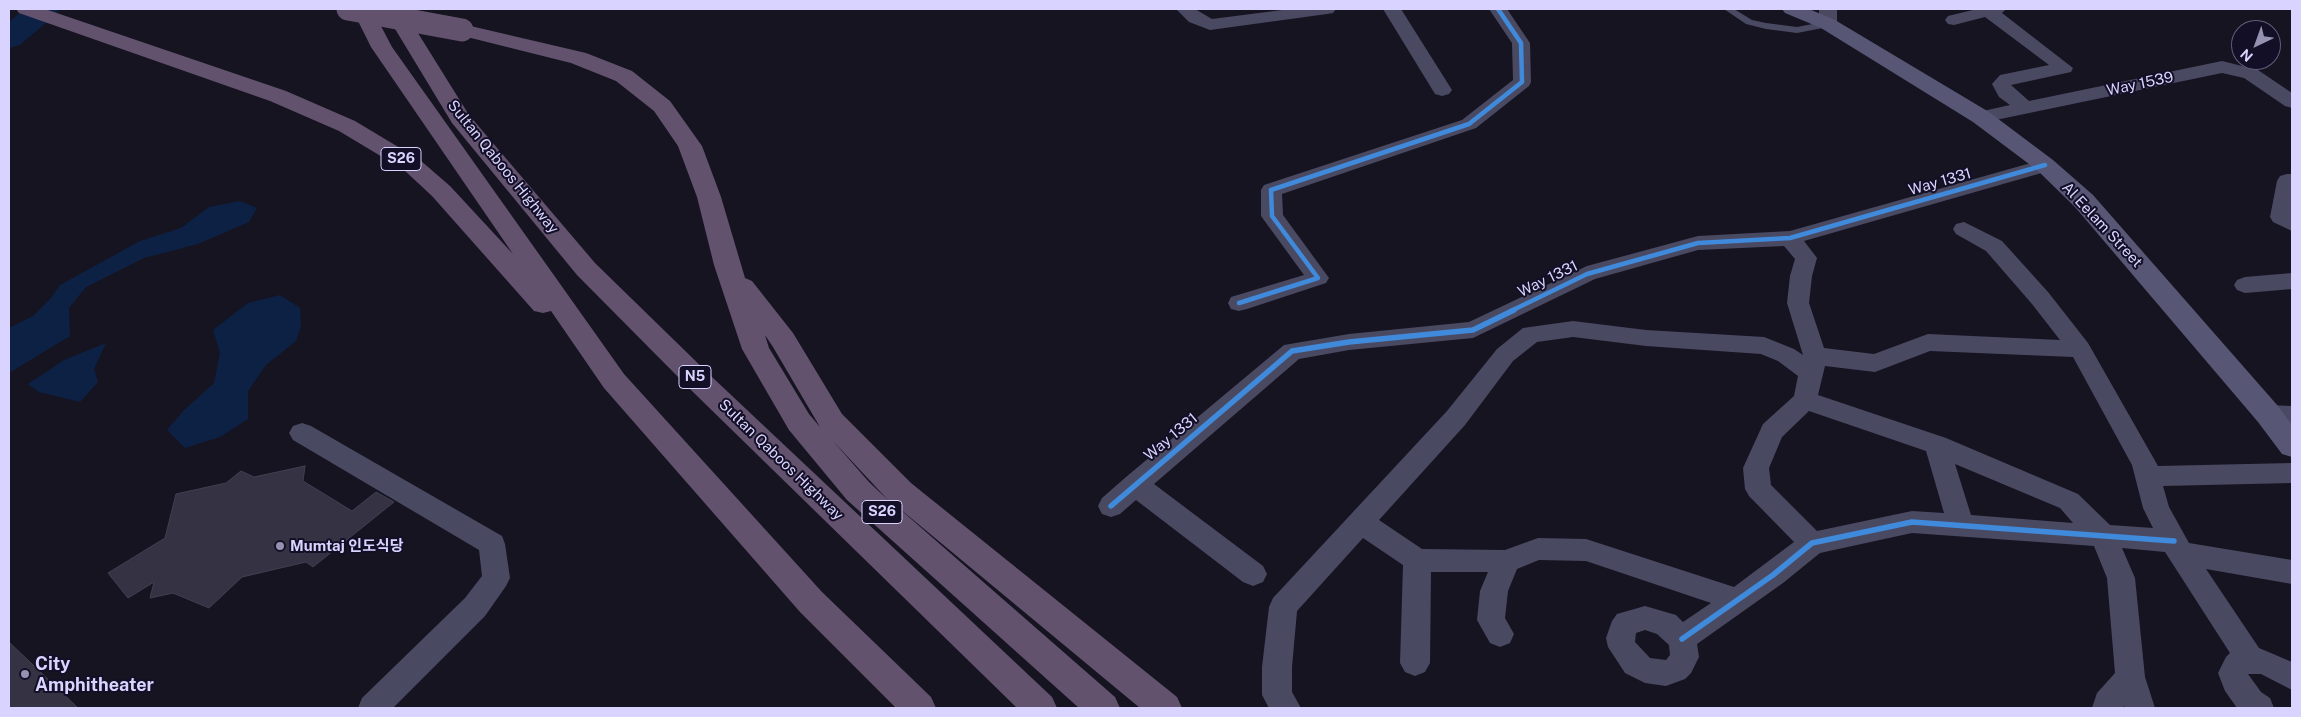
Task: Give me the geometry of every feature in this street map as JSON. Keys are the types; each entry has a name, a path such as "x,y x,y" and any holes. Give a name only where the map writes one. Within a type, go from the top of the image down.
{"highway":[{"name":"S26","path":"26,9 278,96 348,126 412,165 441,192 614,381"},
{"name":"S26","path":"348,9 462,30 578,58 624,76 662,106 690,146 709,197 727,264 756,349 799,422 858,490 1103,708"},
{"name":"Sultan Qaboos Highway","path":"362,9 382,47 614,381 811,602 918,708"},
{"name":"Sultan Qaboos Highway","path":"393,9 460,118 586,269 702,384 1040,708"},
{"path":"727,264 783,340 832,422 900,492 1165,708"}],"main road":[{"name":"Al Eelam Street","path":"1792,9 1828,16 1981,117 2045,165 2084,201 2268,414 2292,446"}],"street":[{"path":"1185,9 1194,18 1210,25 1327,9"},
{"path":"1392,9 1442,90"},
{"path":"1239,303 1318,278 1272,216 1271,190 1469,124 1522,82 1520,43 1498,9"},
{"path":"1954,20 1993,10 2064,68 2007,79 2001,84 2006,92 2025,108"},
{"name":"Way 1539","path":"1981,117 2222,67 2237,69 2251,74 2292,102"},
{"name":"Way 1331","path":"1110,506 1292,351 1349,342 1473,330 1587,274 1698,243 1790,238 2045,165"},
{"path":"2292,181 2287,181 2281,217 2292,224"},
{"path":"1964,229 1994,246 2040,298 2080,349 2145,464 2156,508 2177,547 2251,660"},
{"path":"1790,238 1806,258 1801,276 1798,303 1813,365 1805,400 1772,430 1756,468 1758,489 1812,543"},
{"path":"2245,285 2292,281"},
{"path":"1286,708 1277,694 1277,667 1283,607 1456,418 1505,355 1531,334 1574,328 1646,338 1764,346 1813,365 1875,363 1928,342 2080,349"},
{"path":"1805,400 1937,445 2069,501 2103,536 2121,578 2130,677 2140,708"},
{"path":"2268,414 2292,415"},
{"path":"302,433 492,544 496,578 475,607 374,708"},
{"path":"1937,445 1961,526"},
{"path":"2148,476 2292,473"},
{"path":"1135,484 1252,574"},
{"path":"1360,522 1417,560 1506,562 1538,549 1586,550 1738,600"},
{"path":"1682,640 1812,543 1912,522 2103,536 2177,547 2292,572"},
{"path":"1415,663 1417,560"},
{"path":"1500,634 1491,620 1494,591 1506,562"},
{"path":"2259,708 2241,692 2235,682 2233,673 2236,666 2242,661 2251,660 2274,666 2292,678"},
{"path":"2107,708 2108,704 2130,677"}],"lane":[{"path":"1728,9 1749,22 1797,30 1828,16"}],"water":[{"path":"240,201 257,208 249,222 198,244 144,258 86,287 69,308 70,336 9,373 9,328 33,316 50,299 60,285 140,241 181,228 209,207"},
{"path":"280,295 300,308 301,327 296,341 266,365 248,391 248,419 220,437 185,448 167,430 183,411 214,383 220,353 213,330 248,303"},
{"path":"106,343 94,369 98,382 80,402 39,392 28,384 64,360"}],"building":[{"path":"305,466 303,481 352,511 376,492 394,502 313,567 306,562 242,577 209,608 173,593 150,598 154,582 128,598 108,573 165,538 176,494 226,483 241,471 254,477"},
{"name":"City Amphitheater","path":"9,642 78,708 9,708"}],"waterway":[{"path":"9,38 43,9"}],"cycle path":[{"path":"1239,303 1318,278 1272,216 1271,190 1469,124 1522,82 1521,43 1498,9"},
{"path":"1111,506 1292,351 1349,342 1473,330 1587,274 1698,243 1790,238 2045,165"},
{"path":"1682,639 1773,575 1812,543 1912,522 2174,541"}],"place":[{"name":"Mumtaj 인도식당","path":"280,546"},
{"name":"City Amphitheater","path":"25,674"}]}
